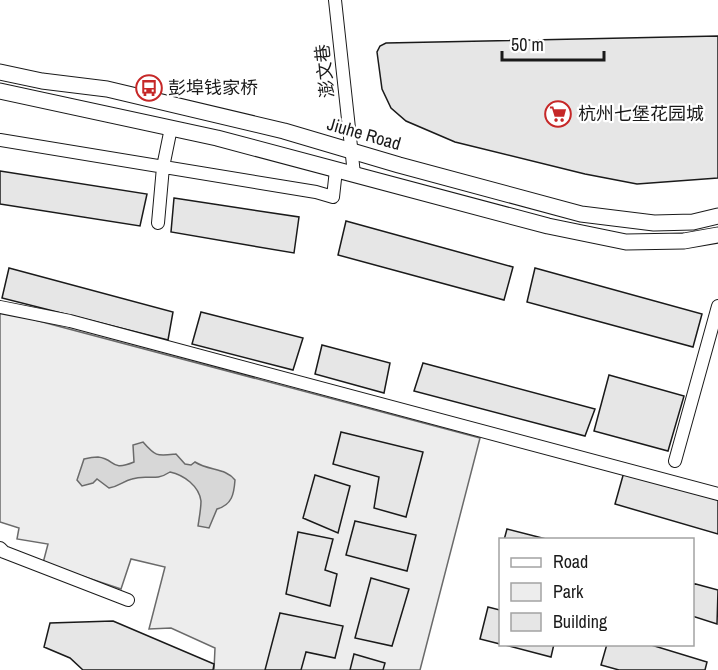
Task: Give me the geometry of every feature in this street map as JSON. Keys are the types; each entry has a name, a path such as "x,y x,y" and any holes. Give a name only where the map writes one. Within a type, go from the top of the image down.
{"street":[{"name":"澎文巷","path":"335,0 354,174"},
{"name":"Jiuhe Road","path":"0,72 42,81 107,89 284,131 582,214 654,223 693,222 718,216"},
{"path":"0,91 171,128 548,226 626,242 684,241 718,235"},
{"path":"159,224 163,167 171,128"},
{"path":"0,140 316,192 333,197 336,170"},
{"path":"675,461 718,306"},
{"path":"0,307 70,321 718,494"},
{"path":"0,548 3,552 128,600"}],"green space":[{"path":"0,305 35,320 480,438 420,670 214,670 215,648 171,628 149,629 165,567 131,559 121,589 43,563 48,544 17,539 19,528 0,522"}],"shaded area":[{"path":"143,442 157,454 176,454 185,464 191,465 195,462 227,473 235,480 229,502 217,509 209,528 198,526 201,501 197,491 190,482 175,473 170,472 160,477 137,478 109,488 97,479 93,483 82,486 77,480 84,459 98,457 117,465 126,465 134,462 133,445"}],"building":[{"name":"杭州七堡花园城","path":"718,36 718,178 637,184 585,174 455,142 406,121 391,108 382,89 377,52 380,46 386,43"},
{"path":"0,171 147,194 140,226 0,204"},
{"path":"174,198 299,217 294,253 171,232"},
{"path":"346,221 513,267 504,300 338,255"},
{"path":"9,268 173,312 168,340 2,298"},
{"path":"535,268 702,314 693,347 527,302"},
{"path":"201,312 303,338 293,370 192,344"},
{"path":"322,345 390,363 384,393 315,374"},
{"path":"423,363 595,409 585,436 414,391"},
{"path":"609,375 684,396 668,451 594,431"},
{"path":"341,432 423,452 406,517 374,508 379,477 333,464"},
{"path":"624,472 718,500 718,534 615,504"},
{"path":"315,475 350,486 338,533 303,518"},
{"path":"355,521 416,535 407,571 346,555"},
{"path":"507,529 542,538 505,538"},
{"path":"298,532 333,539 325,570 337,574 330,606 286,594"},
{"path":"371,578 409,589 392,646 355,638"},
{"path":"694,584 718,590 717,624 694,617"},
{"path":"488,607 499,610 499,644 480,639"},
{"path":"280,613 343,626 335,658 306,652 301,670 265,670"},
{"path":"113,621 214,664 213,670 83,670 70,658 44,647 50,623"},
{"path":"509,646 554,646 551,657"},
{"path":"606,646 655,646 707,662 705,670 619,670 601,665"},
{"path":"354,654 385,663 383,670 350,670"}],"place":[{"name":"彭埠钱家桥","path":"149,88"},
{"name":"杭州七堡花园城","path":"558,114"}]}
